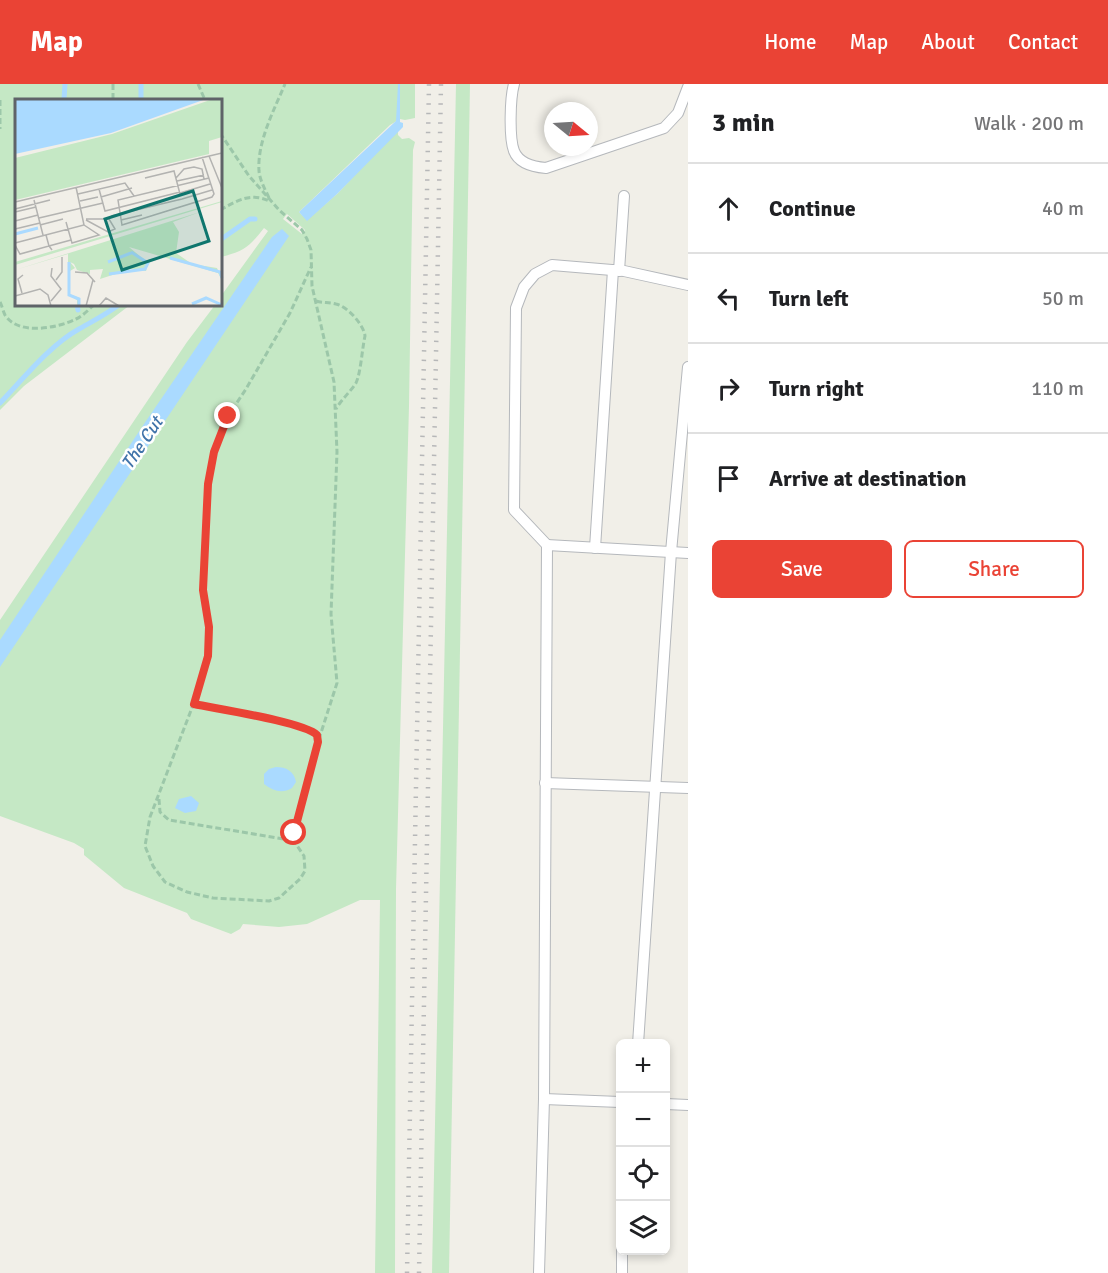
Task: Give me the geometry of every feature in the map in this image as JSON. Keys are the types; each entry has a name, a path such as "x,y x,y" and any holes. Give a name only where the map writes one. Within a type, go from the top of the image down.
{"lane":[{"path":"514,84 511,124 514,152 532,167 546,168 664,128 678,113 688,87"},
{"path":"595,548 616,271 624,196"},
{"path":"688,285 616,271 552,265 535,274 524,287 516,308 514,510 547,545 688,553"},
{"path":"639,1039 671,552 688,367"},
{"path":"538,1273 544,1099 547,545"},
{"path":"545,783 688,788"},
{"path":"544,1099 616,1102"},
{"path":"670,1104 688,1105"},
{"path":"622,1255 622,1273"}],"path":[{"path":"198,84 205,99"},
{"path":"271,202 261,183 260,157 264,136 285,84"},
{"path":"0,100 0,129"},
{"path":"222,136 249,176 271,202 302,230 311,250 312,286 334,382 337,452 331,614 337,683 318,742 294,833 296,844 304,856 305,871 300,879 279,898 268,901 213,898 187,892 165,882 153,866 145,846 150,817 194,704 208,656 209,627 203,590 204,535 208,484 214,452 228,416 290,313 311,267"},
{"path":"222,209 245,197 253,196 271,202"},
{"path":"315,301 339,304 365,329 357,378 354,386 335,410"},
{"path":"0,302 6,316 19,327 28,328 56,325 74,320 92,306"},
{"path":"194,704 296,725 313,731 317,735 318,742"},
{"path":"160,792 158,803 160,812 169,820 284,838 294,833"}],"green space":[{"path":"0,84 415,84 415,118 400,119 390,125 299,212 307,220 337,194 398,130 398,135 402,139 409,138 415,142 396,889 395,1273 375,1273 380,900 360,900 307,924 279,927 243,924 240,929 231,934 191,919 187,913 124,888 84,855 84,849 74,843 0,816 0,620 187,342 214,306 222,306 222,295 268,231 264,228 246,247 236,253 222,257 222,99 15,99 15,306 129,306 24,386 0,410","holes":["287,214 305,230 302,234 283,219"]},
{"path":"456,84 470,84 449,1273 432,1273"}],"water":[{"path":"398,84 400,84 400,122 403,123 403,127 307,221 299,212 396,121"},
{"name":"The Cut","path":"282,229 289,236 0,667 0,640 272,237"},
{"path":"276,767 291,772 296,782 292,788 278,791 264,784 264,774"},
{"path":"191,796 199,803 196,811 185,813 175,808 179,799"}],"waterway":[{"path":"64,99 65,84"},
{"path":"141,84 141,99"},
{"path":"222,239 250,219 255,219"},
{"path":"77,306 78,310"},
{"path":"0,403 58,344 117,306"}],"railway":[{"path":"407,1273 429,84"},
{"path":"419,1273 441,84"}],"route":[{"path":"228,416 214,452 208,484 203,590 209,627 208,656 194,704 296,725 313,731 317,735 318,742 294,833"}]}
